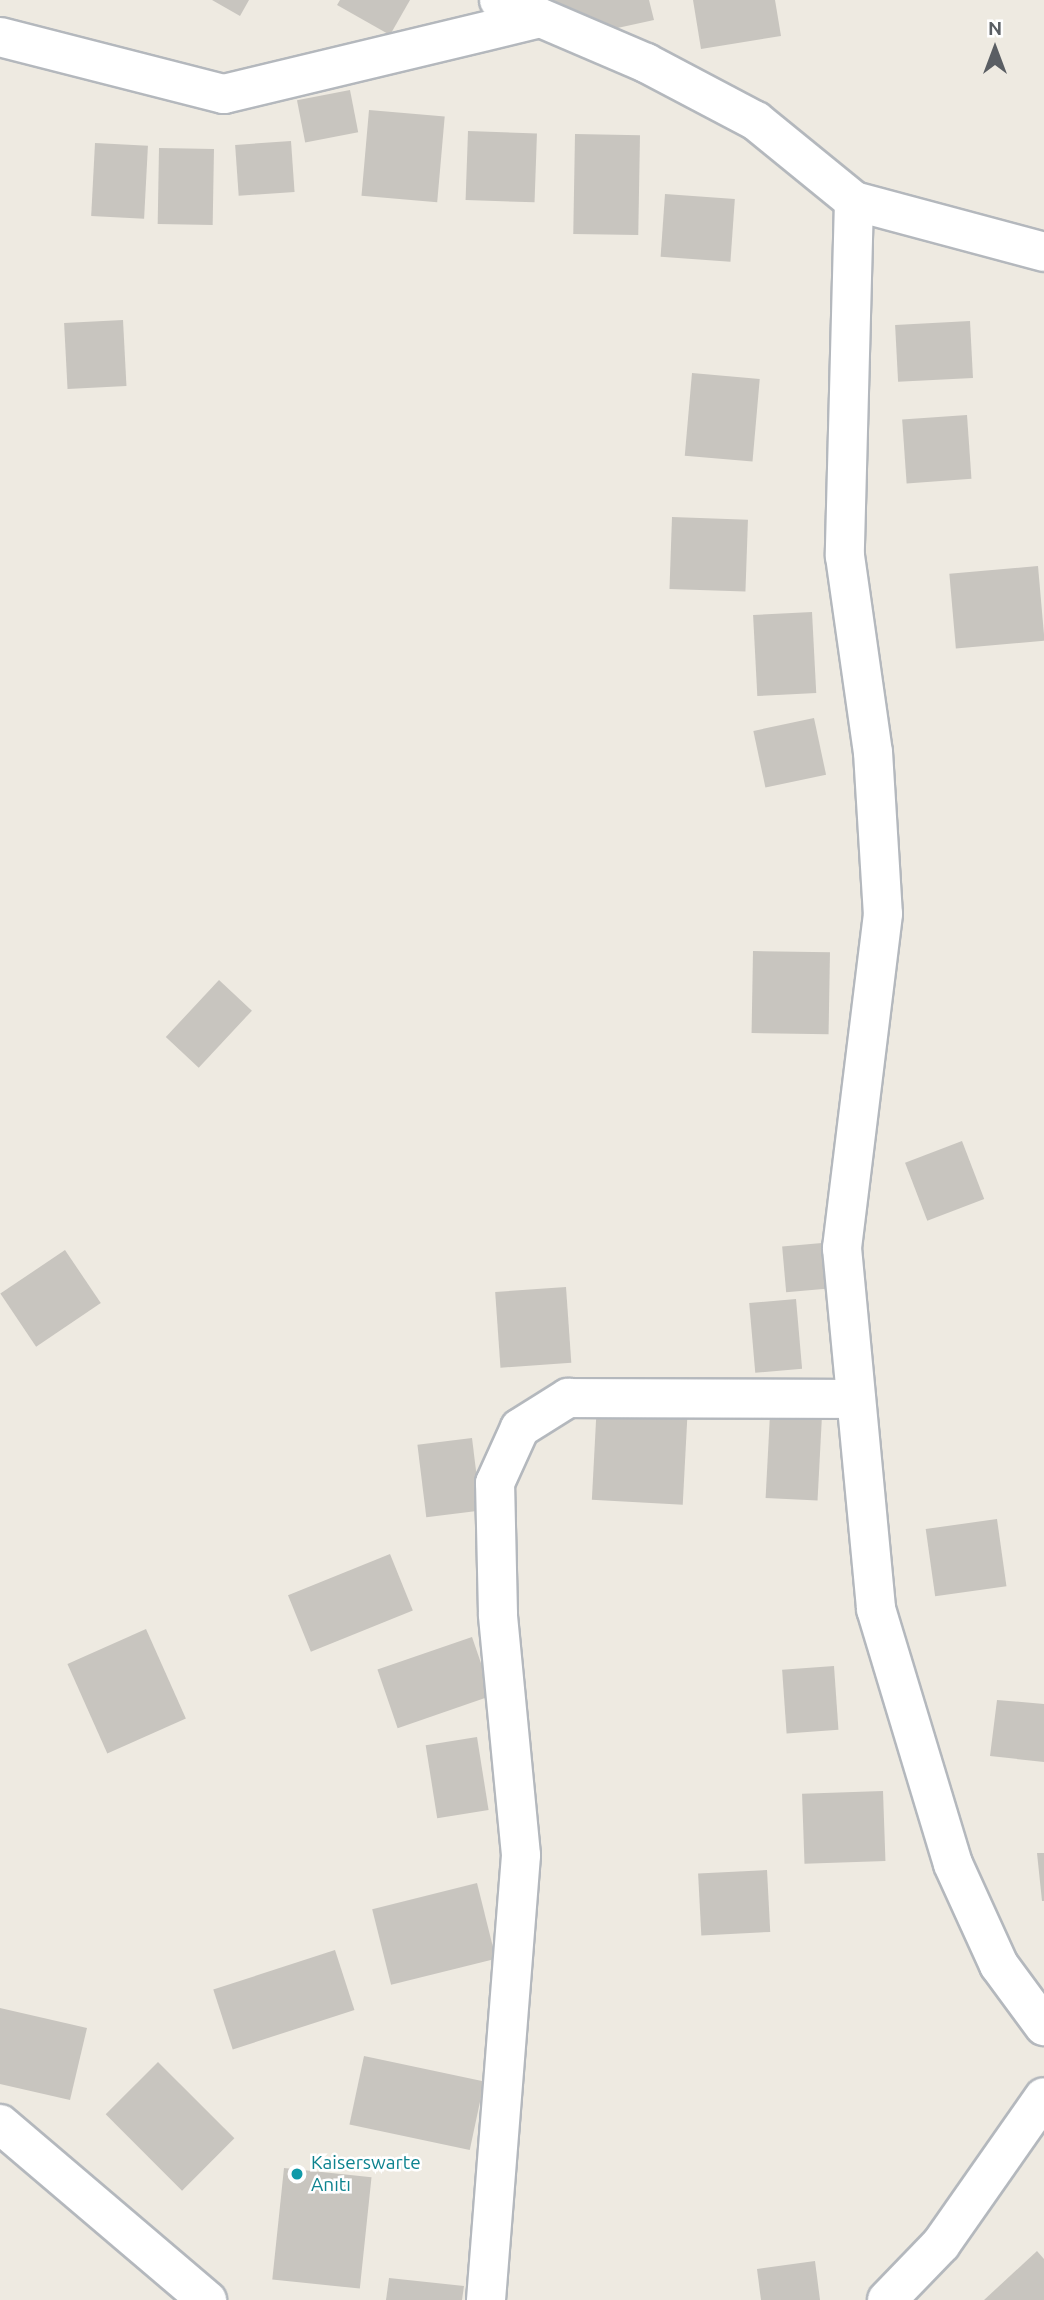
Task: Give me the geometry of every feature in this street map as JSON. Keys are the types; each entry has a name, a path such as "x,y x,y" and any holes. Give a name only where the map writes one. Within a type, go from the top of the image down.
{"street":[{"path":"499,0 646,63 756,121 854,201 1044,252"},
{"path":"0,37 225,94 540,18"},
{"path":"854,201 845,556 873,752 883,914 842,1248 856,1399 880,1623 953,1864 999,1965 1044,2025"},
{"path":"486,2300 520,1855 498,1614 495,1483 520,1428 568,1398 856,1399"},
{"path":"887,2300 941,2244 1044,2097"},
{"path":"0,2123 207,2300"}],"building":[{"path":"212,0 249,0 240,16"},
{"path":"340,0 410,0 390,35 337,5"},
{"path":"548,0 649,0 654,20 558,41"},
{"path":"693,0 775,0 781,36 701,49"},
{"path":"350,90 358,132 305,143 297,100"},
{"path":"369,110 445,117 437,202 362,196"},
{"path":"468,131 537,133 535,202 466,200"},
{"path":"575,134 640,135 638,235 573,234"},
{"path":"291,141 295,192 239,196 235,145"},
{"path":"95,143 148,146 144,219 91,216"},
{"path":"159,148 214,149 213,225 158,224"},
{"path":"665,194 735,199 730,262 661,257"},
{"path":"123,320 126,386 68,389 64,323"},
{"path":"970,321 973,378 898,382 895,325"},
{"path":"692,373 760,379 753,462 685,456"},
{"path":"967,415 971,479 907,483 902,420"},
{"path":"672,517 748,520 745,592 669,589"},
{"path":"1038,566 1044,641 956,648 949,574"},
{"path":"812,612 816,693 757,696 753,615"},
{"path":"814,718 826,775 765,788 753,731"},
{"path":"753,951 830,952 829,1034 752,1033"},
{"path":"219,980 252,1011 199,1068 166,1037"},
{"path":"962,1141 984,1199 927,1221 905,1163"},
{"path":"822,1243 826,1289 786,1292 782,1246"},
{"path":"65,1250 101,1303 36,1347 0,1294"},
{"path":"566,1287 571,1363 500,1368 495,1292"},
{"path":"796,1299 802,1369 755,1373 749,1303"},
{"path":"597,1402 688,1407 683,1505 592,1500"},
{"path":"770,1414 822,1417 818,1501 766,1498"},
{"path":"472,1438 481,1510 426,1517 417,1445"},
{"path":"997,1519 1006,1586 935,1596 926,1529"},
{"path":"390,1554 413,1611 311,1652 288,1595"},
{"path":"146,1629 186,1719 107,1754 67,1664"},
{"path":"472,1637 492,1696 398,1728 377,1670"},
{"path":"834,1666 838,1730 787,1733 782,1670"},
{"path":"997,1700 1044,1704 1044,1762 990,1756"},
{"path":"477,1737 489,1810 437,1818 426,1745"},
{"path":"883,1791 885,1861 804,1864 802,1794"},
{"path":"1037,1853 1044,1853 1044,1901 1042,1901"},
{"path":"767,1870 770,1932 701,1936 698,1874"},
{"path":"477,1883 496,1959 391,1985 372,1909"},
{"path":"335,1950 354,2010 233,2049 213,1990"},
{"path":"0,2008 87,2028 70,2100 0,2084"},
{"path":"364,2056 484,2082 470,2150 349,2124"},
{"path":"158,2062 234,2138 182,2191 106,2114"},
{"path":"284,2168 372,2177 360,2289 272,2279"},
{"path":"1037,2251 1044,2259 1044,2300 984,2300"},
{"path":"815,2261 820,2300 761,2300 757,2269"},
{"path":"389,2278 464,2286 462,2300 386,2300"}],"place":[{"name":"Kaiserswarte Anıtı","path":"297,2174"}]}
